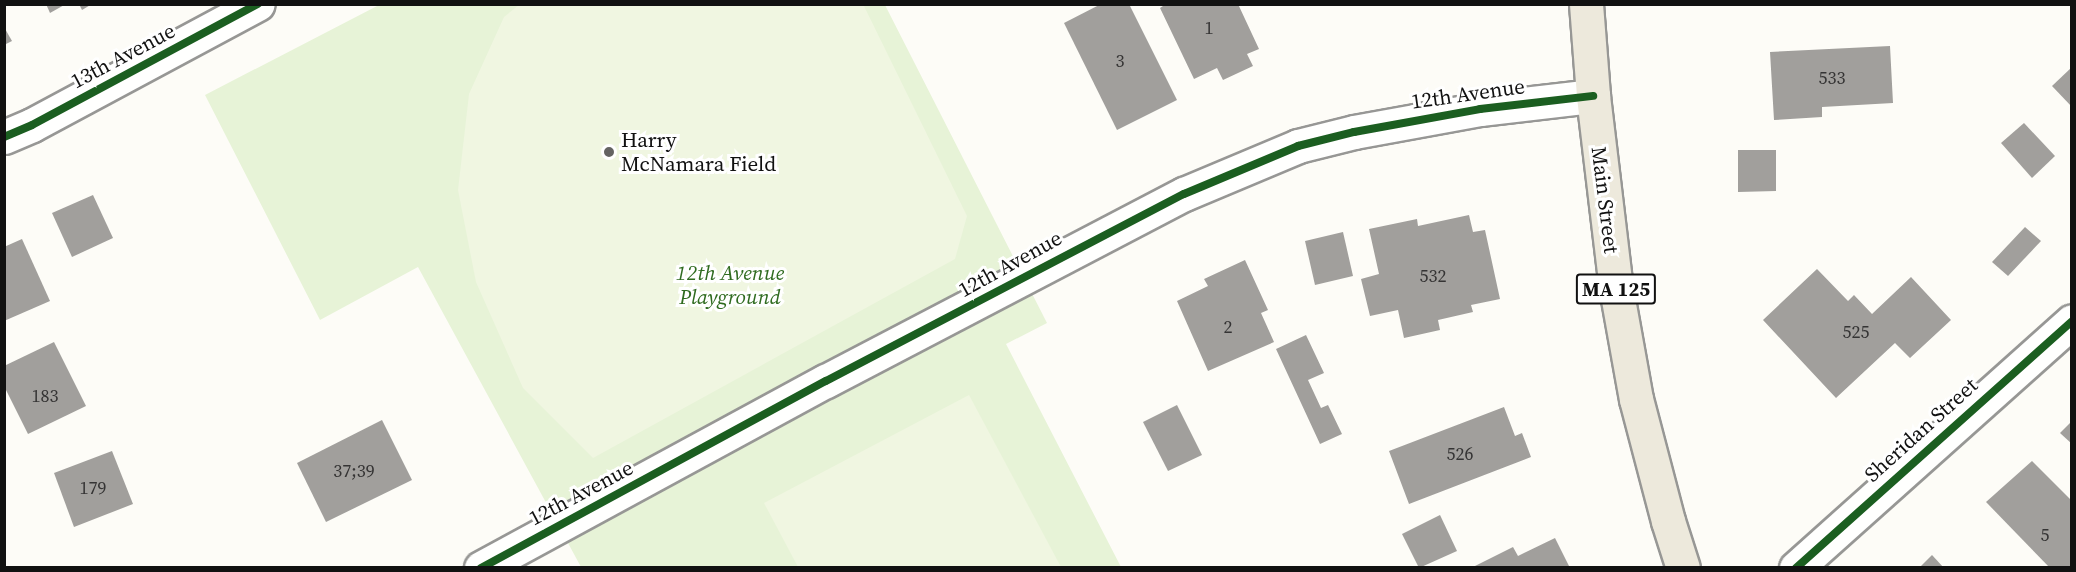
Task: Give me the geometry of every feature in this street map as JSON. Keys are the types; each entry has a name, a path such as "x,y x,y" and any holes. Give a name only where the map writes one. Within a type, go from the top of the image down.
{"main road":[{"name":"Main Street","path":"1586,4 1593,96 1616,288 1636,399 1668,521 1683,567"}],"street":[{"name":"13th Avenue","path":"4,137 32,125 258,4"},
{"name":"12th Avenue","path":"481,567 826,381 1184,194 1298,146 1354,132 1480,109 1593,96"},
{"name":"Sheridan Street","path":"1796,567 2072,321"}],"green space":[{"path":"520,4 863,4 967,216 955,259 593,458 523,388 476,282 458,190 469,94 504,17"},
{"name":"12th Avenue Playground","path":"379,5 885,5 1047,323 1006,344 1121,567 581,567 418,267 320,320 205,95"},
{"path":"969,395 1061,567 798,567 764,503"}],"building":[{"path":"46,4 66,4 50,13"},
{"path":"79,4 92,4 82,10"},
{"path":"1101,4 1129,4 1177,100 1117,130 1064,23"},
{"path":"1166,4 1238,4 1259,49 1247,54 1253,66 1223,80 1217,68 1194,79 1160,8"},
{"path":"4,27 12,41 4,45"},
{"path":"1890,46 1893,103 1822,107 1822,117 1774,120 1770,52"},
{"path":"2072,67 2072,107 2052,86"},
{"path":"2024,123 2055,156 2032,178 2001,143"},
{"path":"1738,150 1776,150 1776,191 1738,192"},
{"path":"93,195 113,238 72,257 52,213"},
{"path":"1469,215 1473,232 1485,230 1500,299 1471,305 1473,312 1438,320 1440,330 1404,338 1398,310 1370,316 1361,279 1379,274 1369,229 1417,219 1418,226"},
{"path":"2025,227 2041,241 2008,276 1992,262"},
{"path":"1343,232 1353,276 1315,285 1305,241"},
{"path":"22,239 50,301 4,321 4,247"},
{"path":"1245,260 1268,310 1261,313 1274,342 1208,371 1177,301 1208,286 1204,279"},
{"path":"1817,269 1848,301 1854,295 1872,314 1911,277 1951,320 1910,358 1895,343 1836,398 1763,320"},
{"path":"1306,335 1324,373 1308,380 1321,408 1328,405 1342,434 1320,444 1276,349"},
{"path":"54,342 86,406 28,434 4,386 4,366"},
{"path":"1177,405 1202,455 1168,471 1143,422"},
{"path":"1504,407 1515,436 1522,433 1531,457 1409,504 1389,451"},
{"path":"382,420 412,480 326,522 297,463"},
{"path":"2072,421 2072,444 2060,433"},
{"path":"112,451 133,504 74,527 54,473"},
{"path":"2032,461 2072,501 2072,568 2050,568 1986,502"},
{"path":"1440,515 1457,551 1419,568 1402,534"},
{"path":"1555,538 1570,568 1471,568 1513,547 1518,556"},
{"path":"1932,555 1944,568 1919,568"}],"cycle path":[{"path":"4,137 32,125 258,4"},
{"path":"481,568 826,381 1184,194 1298,146 1354,132 1480,109 1593,96"},
{"path":"1796,568 2072,321"}],"place":[{"name":"Harry McNamara Field","path":"609,152"}]}
